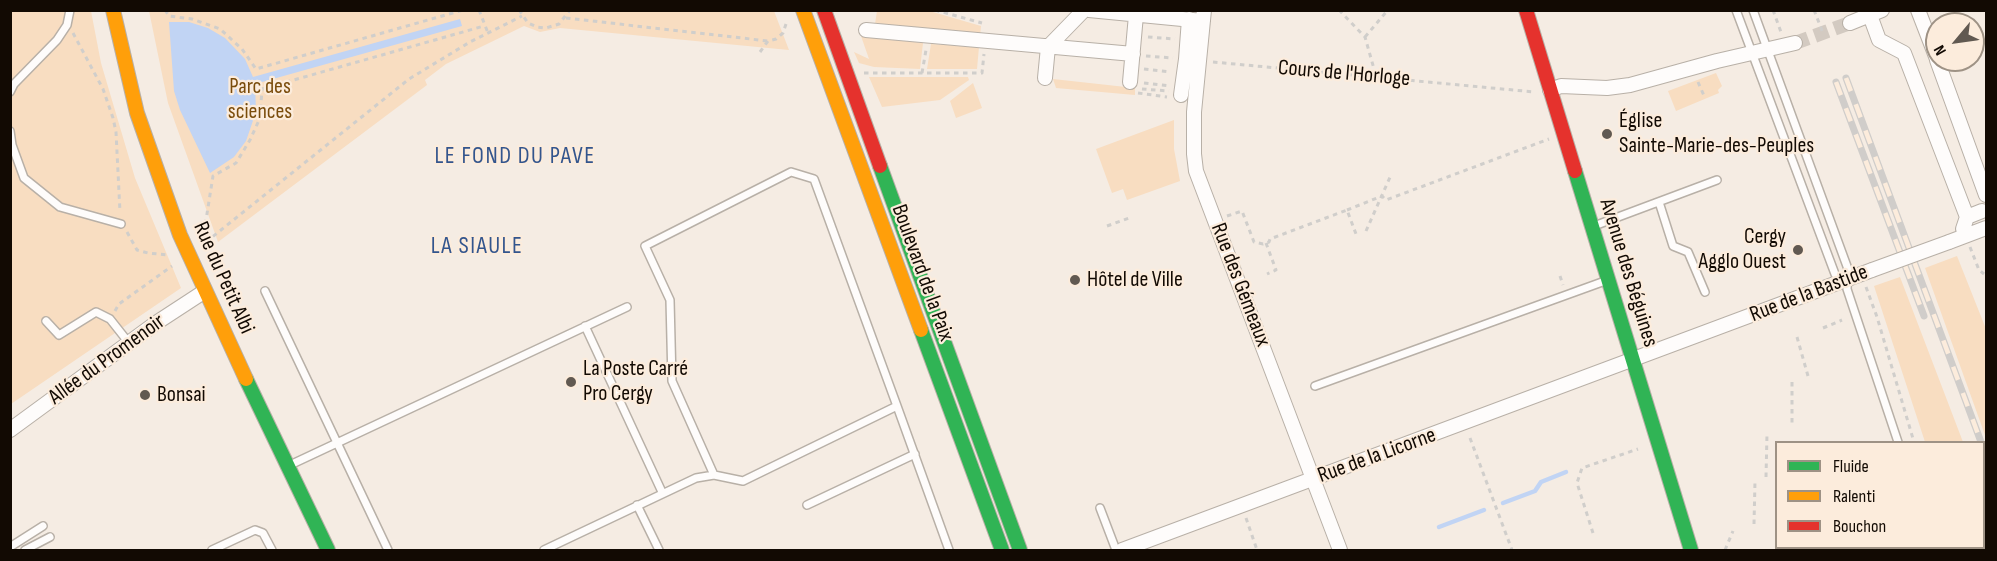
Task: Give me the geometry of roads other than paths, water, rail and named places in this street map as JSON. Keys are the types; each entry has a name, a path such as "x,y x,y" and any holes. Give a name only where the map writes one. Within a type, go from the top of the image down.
{"street":[{"name":"Rue du Petit Albi","path":"113,10 137,113 180,235 328,550"},
{"name":"Boulevard de la Paix","path":"803,10 1002,550"},
{"name":"Boulevard de la Paix","path":"824,10 1020,550"},
{"path":"1045,78 1048,47 1084,10"},
{"path":"1089,10 1136,15 1199,17"},
{"name":"Avenue des Béguines","path":"1526,10 1690,550"},
{"path":"1918,10 1925,28"},
{"path":"1850,23 1873,12 1879,40 1904,53 1965,227 1982,211"},
{"path":"1130,82 1136,55 1136,15"},
{"name":"Rue des Gémeaux","path":"1199,17 1188,60 1194,112 1196,171 1340,550"},
{"path":"866,30 1136,55"},
{"path":"1549,90 1630,86 1791,44"},
{"path":"1176,96 1188,60"},
{"path":"1941,72 1986,195"},
{"name":"Rue de la Bastide","path":"1632,360 1845,284 1872,270 1949,242 1965,227 1986,228"},
{"name":"Allée du Promenoir","path":"10,430 205,291"},
{"name":"Rue de la Licorne","path":"1122,550 1632,360"}],"lane":[{"path":"10,92 14,84 57,40 67,25 70,10"},
{"path":"1736,10 1832,268 1845,284 1898,441"},
{"path":"1753,10 1848,269 1845,284"},
{"path":"10,131 12,145 24,178 60,207 121,224"},
{"path":"714,475 672,381 670,300 645,246 791,172 814,179 949,550"},
{"path":"1592,227 1717,180"},
{"path":"1659,202 1673,246 1688,252 1705,292"},
{"path":"1316,386 1608,280"},
{"path":"265,291 388,550"},
{"path":"288,466 627,307"},
{"path":"46,321 59,335 96,312 110,319 129,343"},
{"path":"585,326 662,492"},
{"path":"544,550 662,492 696,478 714,475 743,481 897,406"},
{"path":"807,505 915,454"},
{"path":"637,505 659,550"},
{"path":"1100,508 1116,550"},
{"path":"10,547 43,525"},
{"path":"212,550 255,530 263,533 272,550"},
{"path":"25,550 50,537"}],"water":[{"path":"460,19 462,26 255,84 256,112 246,141 234,157 210,173 180,110 174,91 169,22 189,22 208,28 225,38 245,59 253,77"}],"waterway":[{"path":"1503,503 1535,491 1541,482 1566,472"},
{"path":"1439,527 1484,510"}],"tunnel":[{"path":"1795,43 1850,23"}],"railway":[{"path":"1846,78 1981,441"},
{"path":"1836,82 1924,316"},
{"path":"1985,454 1986,458"},
{"path":"1985,480 1986,484"}],"place":[{"name":"Église Sainte-Marie-des-Peuples","path":"1607,134"},
{"name":"Cergy Agglo Ouest","path":"1798,250"},
{"name":"Hôtel de Ville","path":"1075,280"},
{"name":"La Poste Carré Pro Cergy","path":"571,382"},
{"name":"Bonsai","path":"145,395"}],"district":[{"name":"LE FOND DU PAVE","path":"515,157"},
{"name":"LA SIAULE","path":"477,247"}],"park label":[{"name":"Parc des sciences","path":"260,100"}]}
